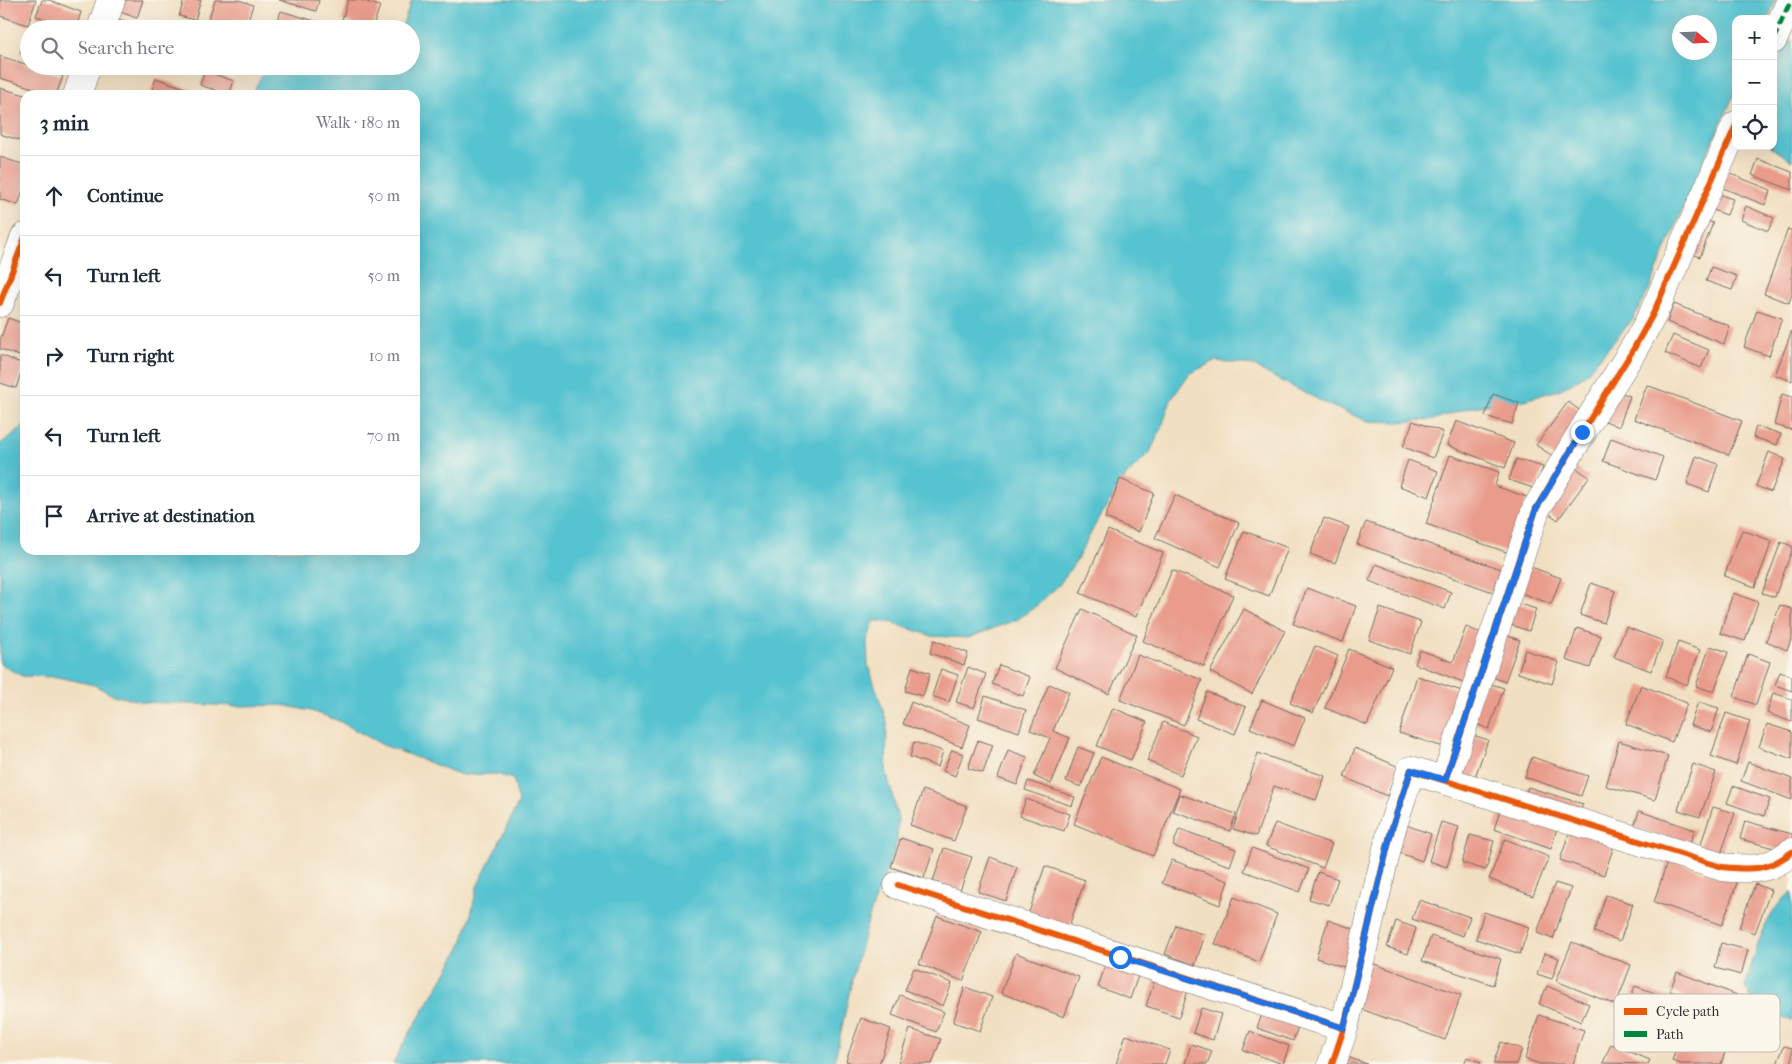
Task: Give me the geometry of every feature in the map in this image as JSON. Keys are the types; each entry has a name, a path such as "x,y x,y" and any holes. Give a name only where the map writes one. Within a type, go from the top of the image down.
{"street":[{"path":"104,20 111,0"},
{"path":"1777,31 1791,0"},
{"path":"79,90 84,75"},
{"path":"1445,780 1536,509 1653,314 1732,134"},
{"path":"0,304 20,250"},
{"path":"1332,1064 1344,1028 1392,828 1411,770 1722,867 1754,870 1779,862 1792,852"},
{"path":"898,885 1344,1028"}],"water":[{"path":"412,0 1776,0 1770,15 1732,15 1732,100 1695,179 1648,292 1633,319 1585,375 1559,390 1524,400 1472,407 1435,419 1400,422 1368,421 1333,407 1252,365 1215,361 1189,374 1171,400 1161,429 1150,452 1126,476 1095,525 1078,558 1059,585 1036,606 1018,619 968,638 932,636 887,621 874,621 867,641 868,665 887,722 886,769 898,819 897,842 869,917 852,980 834,1064 393,1064 460,948 470,919 477,887 519,802 513,779 496,774 462,775 383,745 337,720 311,711 282,705 238,706 144,702 113,695 94,685 59,677 22,676 0,664 0,444 20,429 20,555 420,555 420,90 254,90 263,75 420,75 420,20 404,20"},
{"path":"1792,39 1792,161 1776,150 1777,65 1787,44"},
{"path":"1792,892 1792,1021 1780,1017 1780,994 1749,994 1745,986 1767,922 1782,900"}],"building":[{"path":"0,0 36,0 30,20 20,20 20,22 0,16"},
{"path":"42,0 49,0 81,12 79,20 48,20 36,16"},
{"path":"124,0 143,0 137,18 120,12"},
{"path":"184,0 201,0 195,20 179,16"},
{"path":"215,0 239,0 253,5 248,20 208,20"},
{"path":"279,0 319,0 316,11"},
{"path":"348,0 360,0 380,6 375,20 342,20"},
{"path":"281,11 312,20 278,20"},
{"path":"0,56 20,62 20,75 63,76 58,90 40,90 0,78"},
{"path":"204,75 217,75 234,81 231,90 214,90 200,85"},
{"path":"156,78 191,90 152,90"},
{"path":"0,88 20,94 20,140 0,134"},
{"path":"0,157 20,163 20,199 18,205 0,199"},
{"path":"1758,159 1792,172 1792,190 1752,175"},
{"path":"1723,171 1771,190 1765,205 1718,186"},
{"path":"1712,192 1733,199 1727,215 1706,208"},
{"path":"1746,206 1774,218 1768,231 1741,220"},
{"path":"1702,220 1713,223 1700,257 1689,253"},
{"path":"1788,229 1792,231 1792,294 1789,303 1764,294"},
{"path":"1711,267 1737,276 1732,290 1706,281"},
{"path":"1674,304 1730,326 1724,344 1667,322"},
{"path":"1757,310 1782,318 1769,356 1744,347"},
{"path":"8,318 20,322 20,356 0,349 0,340"},
{"path":"1792,330 1792,381 1775,375"},
{"path":"1673,335 1709,350 1701,368 1665,353"},
{"path":"0,355 20,362 20,376 16,388 0,383"},
{"path":"1647,385 1742,421 1729,455 1634,419"},
{"path":"1614,390 1630,396 1619,427 1603,420"},
{"path":"1493,394 1519,403 1512,424 1485,416"},
{"path":"1782,394 1792,397 1792,430 1774,425"},
{"path":"1568,402 1585,414 1554,457 1536,445"},
{"path":"1413,421 1443,432 1433,458 1403,447"},
{"path":"1456,421 1514,443 1505,468 1447,445"},
{"path":"1756,426 1781,434 1777,445 1753,437"},
{"path":"1611,438 1663,457 1655,480 1603,461"},
{"path":"1769,452 1785,459 1771,492 1756,486"},
{"path":"1450,455 1499,472 1495,486 1527,497 1509,553 1426,524"},
{"path":"1696,456 1718,464 1709,492 1687,484"},
{"path":"1516,459 1543,467 1536,489 1509,480"},
{"path":"1408,460 1438,471 1429,497 1399,486"},
{"path":"1572,465 1589,477 1558,520 1541,508"},
{"path":"1120,479 1154,493 1139,532 1105,518"},
{"path":"1175,495 1239,523 1220,567 1155,538"},
{"path":"1324,518 1349,527 1335,563 1310,554"},
{"path":"1366,522 1501,569 1493,592 1357,544"},
{"path":"1108,530 1163,553 1136,617 1080,593"},
{"path":"1742,530 1772,541 1755,587 1724,576"},
{"path":"1244,531 1288,548 1269,596 1225,579"},
{"path":"1781,542 1792,546 1792,550 1775,597 1762,593"},
{"path":"1376,564 1451,592 1445,609 1369,581"},
{"path":"1523,564 1561,578 1551,604 1513,590"},
{"path":"1172,570 1233,595 1204,666 1143,641"},
{"path":"1591,583 1615,591 1604,623 1580,615"},
{"path":"1307,588 1356,606 1343,642 1293,624"},
{"path":"1733,593 1758,602 1745,641 1720,633"},
{"path":"1509,601 1536,609 1529,631 1502,622"},
{"path":"1780,605 1792,609 1792,637 1787,650 1766,641"},
{"path":"1380,608 1421,622 1410,654 1369,640"},
{"path":"1082,609 1137,635 1109,694 1055,668"},
{"path":"1244,609 1285,631 1252,694 1210,672"},
{"path":"1466,627 1484,634 1466,683 1415,664 1420,650 1453,662"},
{"path":"1626,627 1663,641 1651,671 1614,657"},
{"path":"1577,628 1601,636 1590,668 1566,660"},
{"path":"1505,635 1520,640 1505,682 1490,676"},
{"path":"934,640 968,653 964,665 930,653"},
{"path":"1678,642 1700,650 1687,685 1666,677"},
{"path":"1315,646 1338,656 1313,713 1290,703"},
{"path":"1710,646 1728,652 1714,692 1696,686"},
{"path":"1349,649 1392,667 1367,725 1325,708"},
{"path":"1525,650 1559,662 1552,684 1518,673"},
{"path":"1748,654 1770,662 1756,705 1734,697"},
{"path":"1138,655 1202,680 1184,725 1120,700"},
{"path":"999,665 1030,677 1023,696 992,684"},
{"path":"912,667 930,673 923,696 905,691"},
{"path":"968,667 986,674 974,708 956,702"},
{"path":"941,669 958,675 949,702 932,696"},
{"path":"1780,672 1792,676 1792,691 1775,685"},
{"path":"1417,676 1468,693 1450,749 1399,733"},
{"path":"1485,682 1504,688 1489,729 1471,722"},
{"path":"1049,684 1069,692 1053,731 1070,738 1051,784 1034,776 1050,738 1030,730"},
{"path":"1641,685 1687,703 1672,742 1626,724"},
{"path":"1207,692 1246,707 1235,734 1196,719"},
{"path":"1773,693 1792,699 1792,722 1767,713"},
{"path":"985,696 1026,710 1019,732 978,718"},
{"path":"1262,700 1305,718 1294,746 1250,728"},
{"path":"911,702 970,725 962,747 903,724"},
{"path":"1698,702 1719,708 1711,732 1690,725"},
{"path":"1113,708 1147,722 1131,760 1097,746"},
{"path":"1726,713 1750,721 1736,765 1711,756"},
{"path":"1163,722 1197,736 1181,775 1147,761"},
{"path":"1767,724 1792,732 1792,759 1759,747"},
{"path":"1470,734 1488,740 1474,780 1455,774"},
{"path":"978,740 993,745 983,773 968,768"},
{"path":"1619,741 1668,756 1655,800 1606,786"},
{"path":"914,742 943,751 938,767 910,757"},
{"path":"1078,747 1094,753 1081,787 1066,781"},
{"path":"1355,748 1399,767 1387,796 1344,777"},
{"path":"952,750 963,754 955,776 943,771"},
{"path":"1008,750 1027,757 1017,785 998,778"},
{"path":"1258,753 1325,776 1316,800 1274,786 1256,836 1233,829"},
{"path":"1101,757 1180,789 1153,856 1074,824"},
{"path":"1532,757 1588,776 1581,796 1525,777"},
{"path":"1748,762 1792,779 1792,800 1741,781"},
{"path":"1693,764 1716,772 1700,817 1678,810"},
{"path":"1028,781 1075,797 1072,806 1025,790"},
{"path":"1733,786 1770,799 1764,816 1727,803"},
{"path":"1528,787 1583,804 1578,816 1524,799"},
{"path":"923,790 967,806 954,841 910,825"},
{"path":"1179,794 1236,814 1230,831 1173,811"},
{"path":"1026,799 1070,814 1064,831 1020,816"},
{"path":"1713,807 1735,813 1721,854 1700,847"},
{"path":"1501,808 1557,828 1551,849 1494,829"},
{"path":"1639,811 1695,830 1689,846 1634,827"},
{"path":"1745,821 1792,834 1789,852 1740,839"},
{"path":"1441,822 1459,827 1447,867 1429,861"},
{"path":"1275,823 1332,844 1323,868 1266,846"},
{"path":"1403,824 1431,834 1422,861 1394,851"},
{"path":"1572,825 1616,840 1604,875 1560,860"},
{"path":"1179,829 1236,849 1230,866 1173,846"},
{"path":"1470,835 1494,841 1486,870 1462,863"},
{"path":"901,838 934,849 924,878 891,867"},
{"path":"1505,839 1549,857 1533,896 1489,879"},
{"path":"944,848 972,857 960,891 933,881"},
{"path":"1252,848 1309,869 1300,892 1244,871"},
{"path":"990,857 1017,867 1006,901 978,892"},
{"path":"1668,859 1737,883 1722,925 1654,902"},
{"path":"1172,860 1228,881 1220,905 1162,883"},
{"path":"1045,866 1085,880 1068,929 1028,915"},
{"path":"1318,872 1338,879 1329,905 1309,899"},
{"path":"1555,883 1571,888 1553,939 1537,933"},
{"path":"1755,884 1771,890 1755,933 1739,928"},
{"path":"1606,895 1633,904 1620,941 1594,932"},
{"path":"1234,897 1277,914 1259,962 1215,944"},
{"path":"1419,900 1470,917 1463,936 1412,919"},
{"path":"1484,912 1529,927 1520,954 1476,939"},
{"path":"937,916 982,932 963,981 919,964"},
{"path":"1328,920 1357,930 1344,967 1316,958"},
{"path":"1396,921 1416,928 1408,954 1387,947"},
{"path":"1176,925 1205,935 1195,965 1165,954"},
{"path":"1431,936 1501,959 1493,985 1422,961"},
{"path":"1572,942 1631,965 1620,994 1614,994 1614,1004 1556,981"},
{"path":"1721,943 1748,950 1741,975 1715,968"},
{"path":"1016,953 1079,977 1064,1017 1001,993"},
{"path":"1544,953 1559,958 1552,979 1537,974"},
{"path":"1108,958 1140,970 1130,999 1098,987"},
{"path":"1369,962 1461,995 1445,1040 1353,1006"},
{"path":"914,968 952,983 943,1006 905,990"},
{"path":"1677,972 1734,994 1678,994 1670,991"},
{"path":"1156,977 1189,988 1179,1017 1146,1006"},
{"path":"1547,986 1589,1004 1581,1022 1539,1004"},
{"path":"1635,986 1658,994 1632,994"},
{"path":"965,987 992,997 980,1031 953,1022"},
{"path":"900,995 944,1012 936,1032 892,1015"},
{"path":"1201,1008 1221,1014 1213,1040 1193,1033"},
{"path":"1263,1011 1299,1024 1293,1041 1257,1028"},
{"path":"1539,1015 1584,1030 1573,1064 1540,1064 1525,1059"},
{"path":"861,1018 891,1029 879,1064 855,1064 846,1061"},
{"path":"910,1029 941,1039 932,1064 898,1064"},
{"path":"1250,1031 1289,1046 1283,1064 1243,1050"},
{"path":"1126,1035 1170,1050 1165,1064 1116,1064"},
{"path":"1501,1042 1522,1049 1516,1064 1493,1064"},
{"path":"1191,1044 1212,1051 1207,1064 1185,1064"},
{"path":"1611,1044 1614,1045 1614,1052 1630,1052 1650,1060 1648,1064 1603,1063"},
{"path":"1784,1046 1792,1048 1792,1064 1777,1064"},
{"path":"1675,1052 1725,1052 1721,1064 1681,1064 1672,1061"},
{"path":"1345,1056 1367,1064 1342,1064"},
{"path":"1467,1057 1481,1062 1480,1064 1464,1064"}],"marked path":[{"path":"1777,31 1791,0"}],"cycle path":[{"path":"1445,780 1536,509 1653,314 1732,134"},
{"path":"0,303 20,250"},
{"path":"1332,1064 1344,1028 1392,828 1411,770 1722,867 1759,868 1775,863 1792,852"},
{"path":"898,885 1344,1028"}],"route":[{"path":"1120,957 1344,1028 1392,828 1411,770 1445,780 1536,509 1582,432"}]}
